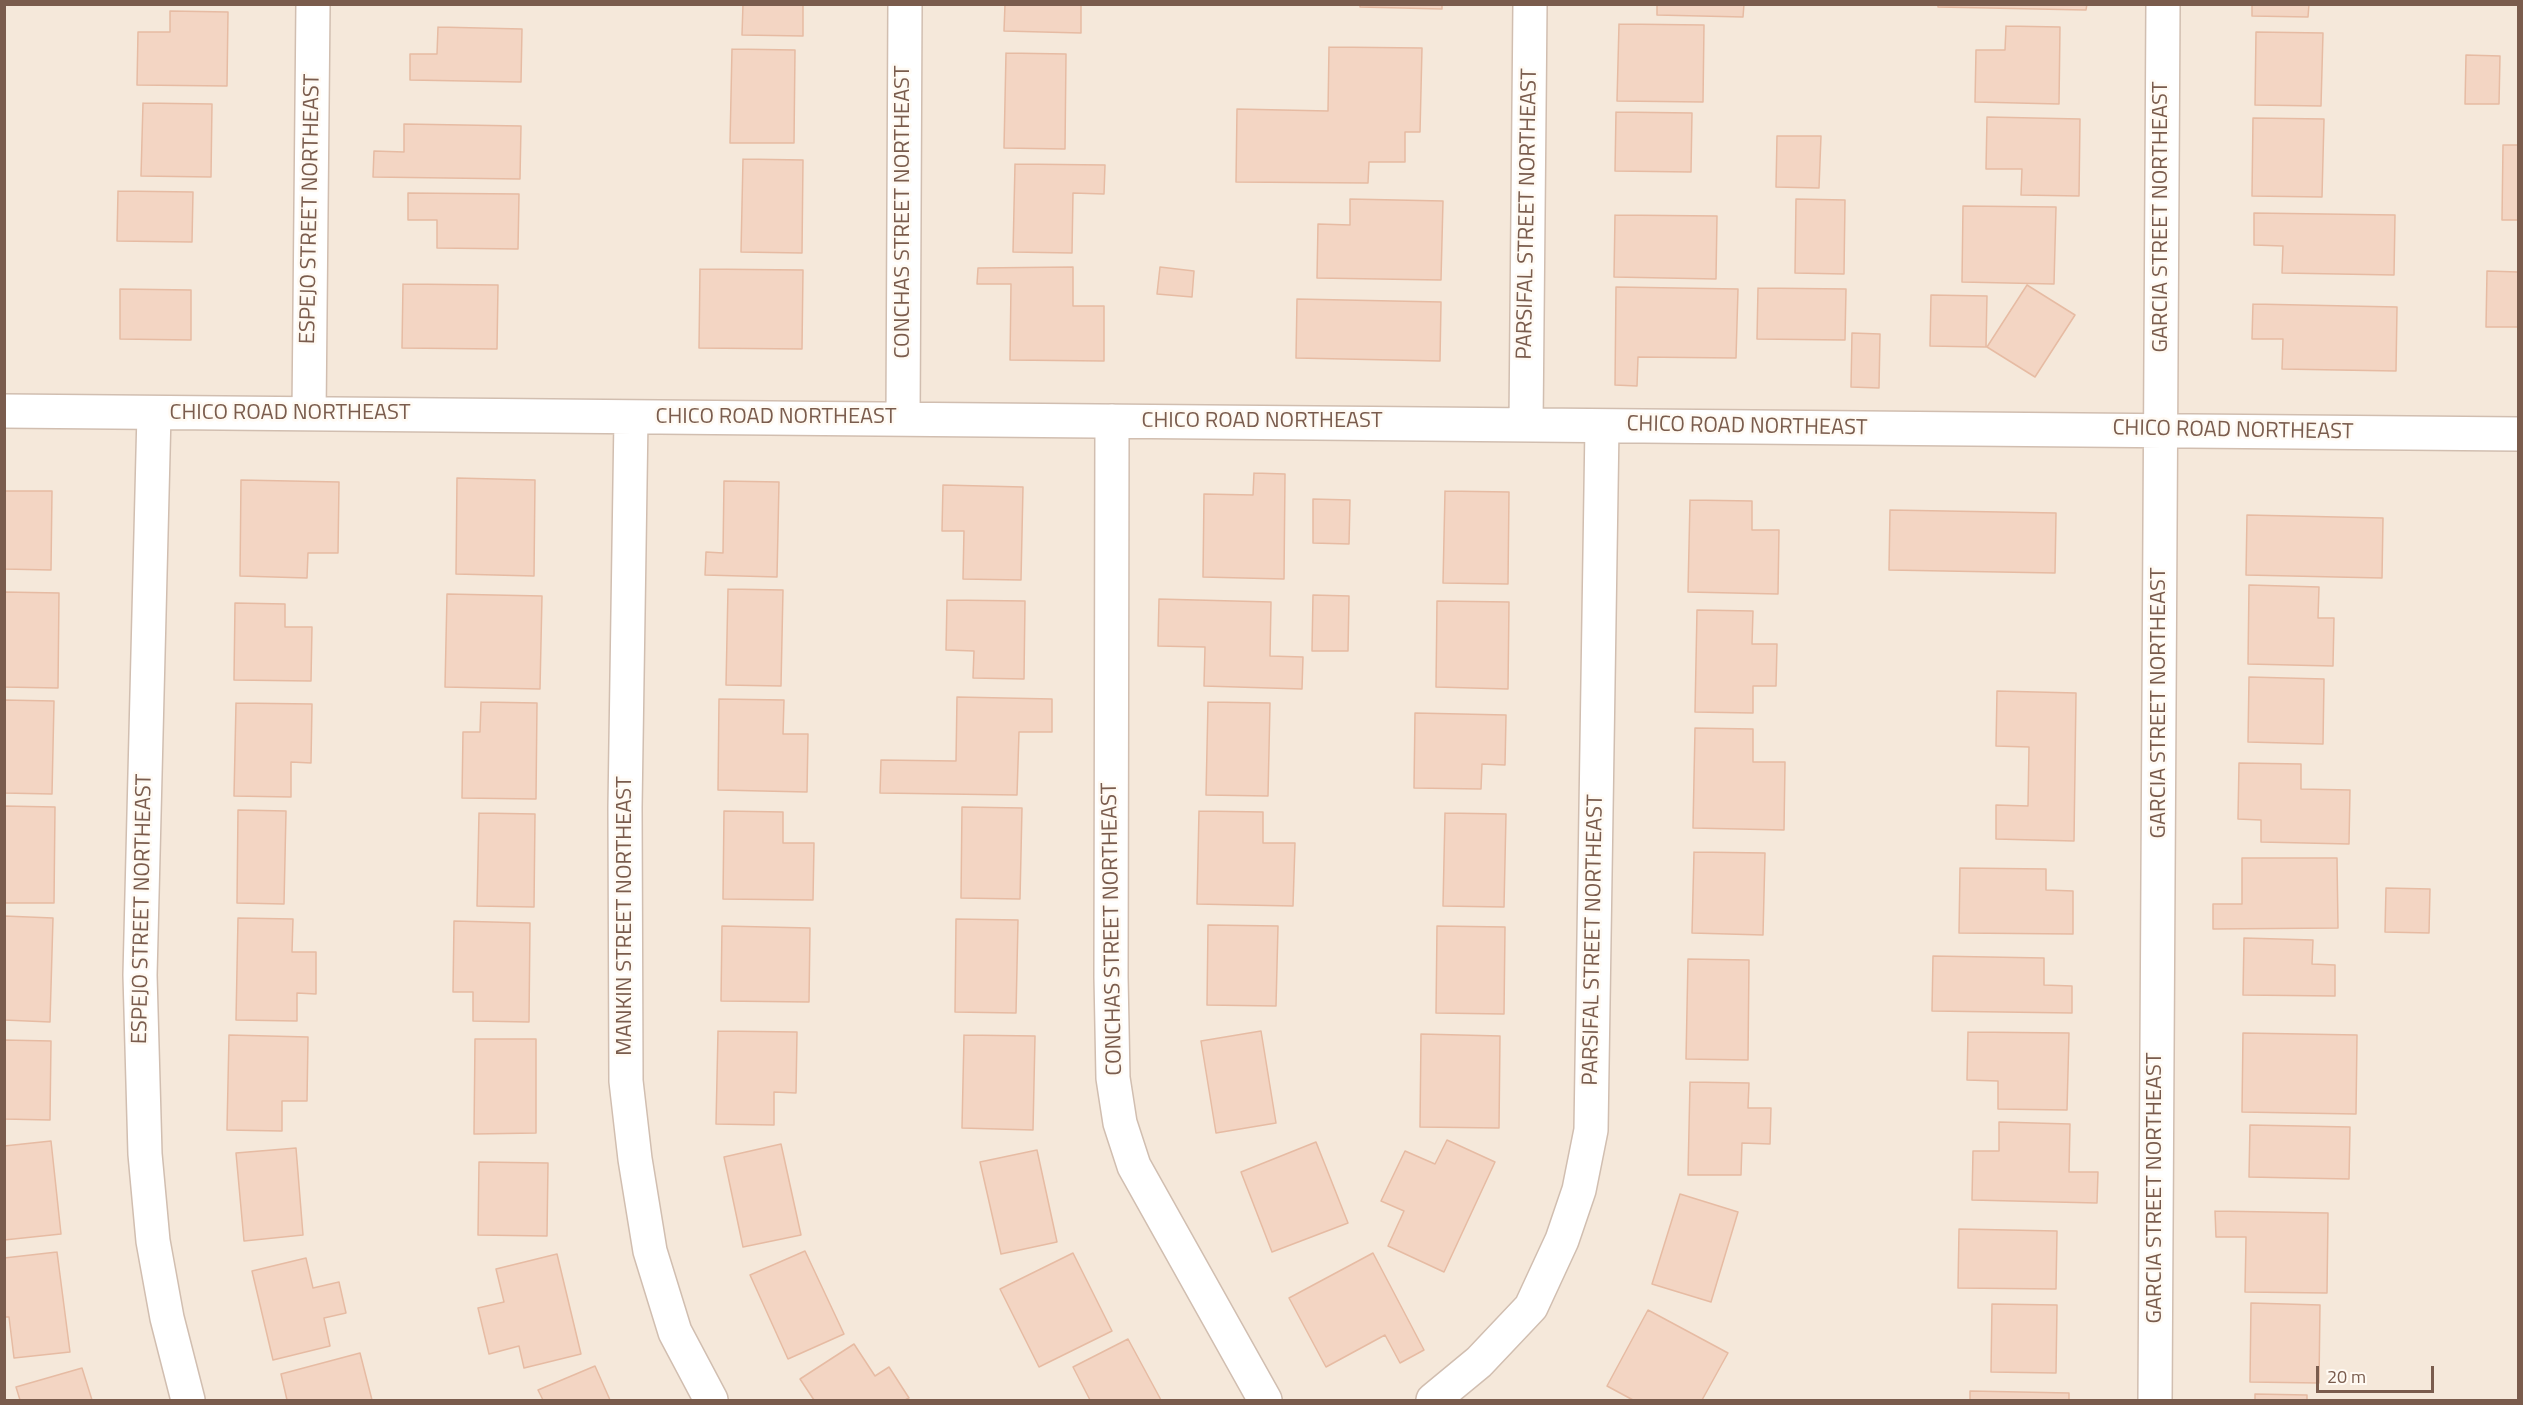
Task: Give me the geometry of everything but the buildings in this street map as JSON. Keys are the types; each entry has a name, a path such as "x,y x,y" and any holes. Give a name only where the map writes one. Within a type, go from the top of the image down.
{"street":[{"name":"ESPEJO STREET NORTHEAST","path":"309,414 313,4"},
{"name":"CONCHAS STREET NORTHEAST","path":"903,419 905,4"},
{"name":"PARSIFAL STREET NORTHEAST","path":"1526,424 1530,4"},
{"name":"GARCIA STREET NORTHEAST","path":"2155,1401 2163,4"},
{"name":"CHICO ROAD NORTHEAST","path":"4,411 2518,434"},
{"name":"ESPEJO STREET NORTHEAST","path":"154,413 140,975 145,1142 153,1240 167,1318 188,1401"},
{"name":"MANKIN STREET NORTHEAST","path":"631,418 625,807 626,1081 635,1159 650,1251 675,1332 711,1401"},
{"name":"CONCHAS STREET NORTHEAST","path":"1112,421 1111,977 1113,1078 1120,1123 1134,1166 1265,1401"},
{"name":"PARSIFAL STREET NORTHEAST","path":"1433,1401 1479,1362 1530,1307 1562,1240 1579,1190 1591,1130 1602,426"}],"shaded area":[{"path":"5,5 2518,5 2518,1400 5,1400"}]}
